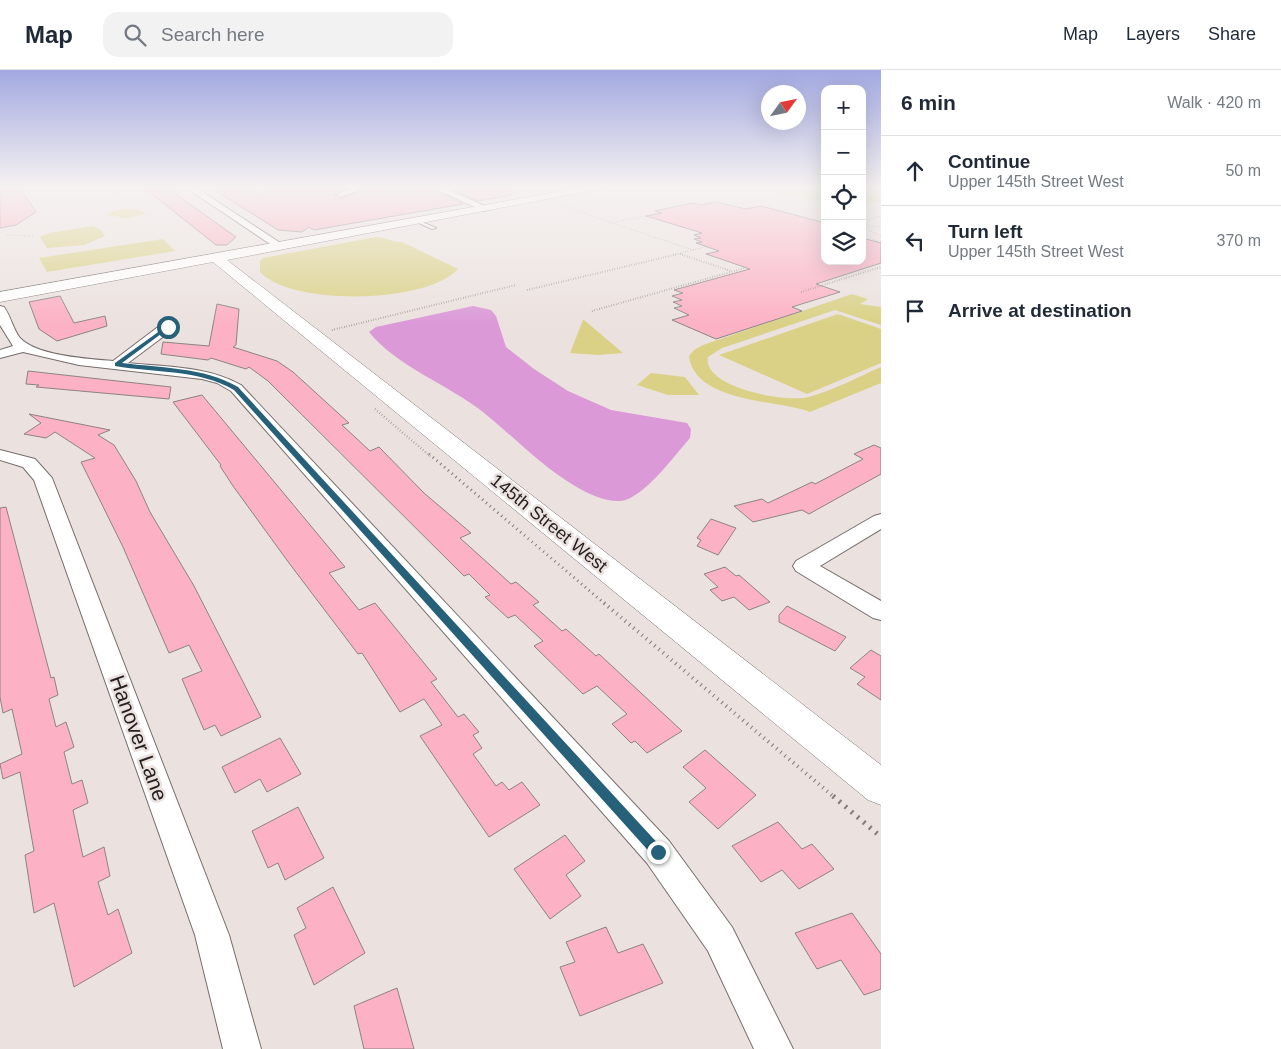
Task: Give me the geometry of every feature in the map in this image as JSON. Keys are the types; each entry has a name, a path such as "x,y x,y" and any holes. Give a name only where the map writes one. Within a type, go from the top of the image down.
{"street":[{"path":"259,233 280,246"},
{"path":"0,297 354,233"},
{"name":"145th Street West","path":"216,258 881,788"},
{"path":"0,310 12,338 23,348 49,356 203,375 222,380 236,388 658,852 720,939 774,1049"},
{"path":"117,364 168,327"},
{"path":"0,354 23,348"},
{"name":"Hanover Lane","path":"0,455 30,463 43,478 212,935 242,1049"},
{"path":"881,520 804,566 881,612"}],"path":[{"path":"641,233 693,250"},
{"path":"7,235 33,236"},
{"path":"868,238 881,242"},
{"path":"875,244 881,242"},
{"path":"526,290 712,245"},
{"path":"680,253 732,272"},
{"path":"801,292 881,267"},
{"path":"592,312 744,268"},
{"path":"326,332 516,285"},
{"path":"374,409 881,837"}],"shaded area":[{"path":"49,233 103,233 105,236 84,245 47,248 40,237"},
{"path":"376,237 402,242 458,269 442,281 418,289 389,294 359,296 328,295 300,291 276,283 260,272 260,261 263,258"},
{"path":"163,239 175,251 47,272 39,258"},
{"path":"852,294 868,299 860,304 881,307 881,325 835,310 722,348 708,357 710,368 718,377 732,385 748,391 783,398 809,397 837,387 881,367 881,383 810,412 740,397 722,391 706,383 694,371 689,356 694,350 703,345"},
{"path":"473,306 491,310 496,316 506,347 534,369 568,391 611,410 687,423 691,429 690,438 659,475 630,498 621,501 597,497 585,492 551,470 483,412 393,355 369,332 376,327"},
{"path":"838,314 881,329 881,363 807,394 719,355"},
{"path":"583,320 623,353 598,355 570,353"},
{"path":"651,373 685,377 699,395 668,395 637,385"}],"building":[{"path":"201,233 230,233 236,237 227,245 216,245"},
{"path":"701,233 821,233 821,265 866,265 866,239 881,243 881,263 816,284 840,292 792,307 802,311 716,339 672,320 689,315 674,308 682,306 673,302 682,300 672,296 683,293 674,290 750,269 706,254 719,251 696,243 702,242 694,239 701,238 694,235"},
{"path":"60,296 74,323 105,316 107,326 57,341 39,329 29,302"},
{"path":"217,304 239,309 236,345 233,347 277,361 293,372 349,423 342,425 370,451 379,447 424,493 471,533 460,538 511,584 516,582 539,602 533,605 562,631 566,629 596,656 599,654 682,731 647,753 635,741 631,743 612,724 627,714 597,686 583,694 534,646 543,641 515,615 508,618 485,597 490,595 469,574 464,576 268,381 249,367 246,369 211,358 208,360 161,354 163,342 209,346"},
{"path":"28,371 171,387 169,399 36,387 39,385 26,384"},
{"path":"202,395 345,567 329,573 359,610 375,603 437,679 431,682 458,717 464,714 479,732 473,735 482,748 473,754 496,786 502,782 509,790 522,782 540,805 489,837 420,736 442,725 424,699 400,712 362,653 358,654 289,563 233,486 221,465 173,402"},
{"path":"29,414 110,430 98,435 114,445 136,481 150,512 194,586 261,717 221,736 215,725 204,730 182,679 202,671 189,645 169,653 123,547 81,462 95,458 55,432 46,438 24,434 41,423"},
{"path":"874,445 881,448 881,474 809,514 802,510 753,522 734,506 762,499 768,503 812,482 815,484 863,459 854,454"},
{"path":"6,507 51,678 54,677 58,695 49,699 56,727 66,722 74,747 64,752 72,784 82,780 88,803 73,810 83,857 104,847 110,876 98,882 108,915 118,909 132,953 74,987 54,903 34,913 25,855 34,851 20,772 3,779 0,764 22,754 12,709 3,713 0,697 0,508"},
{"path":"711,519 736,528 718,555 697,546 701,540 697,538"},
{"path":"725,567 736,576 739,575 770,602 749,610 734,597 722,601 710,590 718,587 704,574"},
{"path":"787,606 846,637 835,651 779,622 779,615"},
{"path":"871,650 881,656 881,700 857,684 865,677 850,668"},
{"path":"280,738 301,774 267,792 260,779 235,793 222,767"},
{"path":"705,750 756,795 718,829 689,802 706,788 683,767"},
{"path":"298,807 324,858 285,880 278,863 268,868 252,831"},
{"path":"778,822 802,849 812,844 834,869 799,889 782,870 761,882 732,846"},
{"path":"565,835 585,861 566,875 581,896 550,919 514,869"},
{"path":"333,887 365,953 314,985 294,935 306,928 297,908"},
{"path":"852,913 881,954 881,989 864,995 841,960 817,969 795,933"},
{"path":"606,927 618,953 643,944 663,983 580,1016 560,967 575,962 566,942"},
{"path":"397,988 414,1049 364,1049 354,1006"}],"route":[{"path":"168,327 117,364 203,375 222,380 236,388 658,852"}]}
